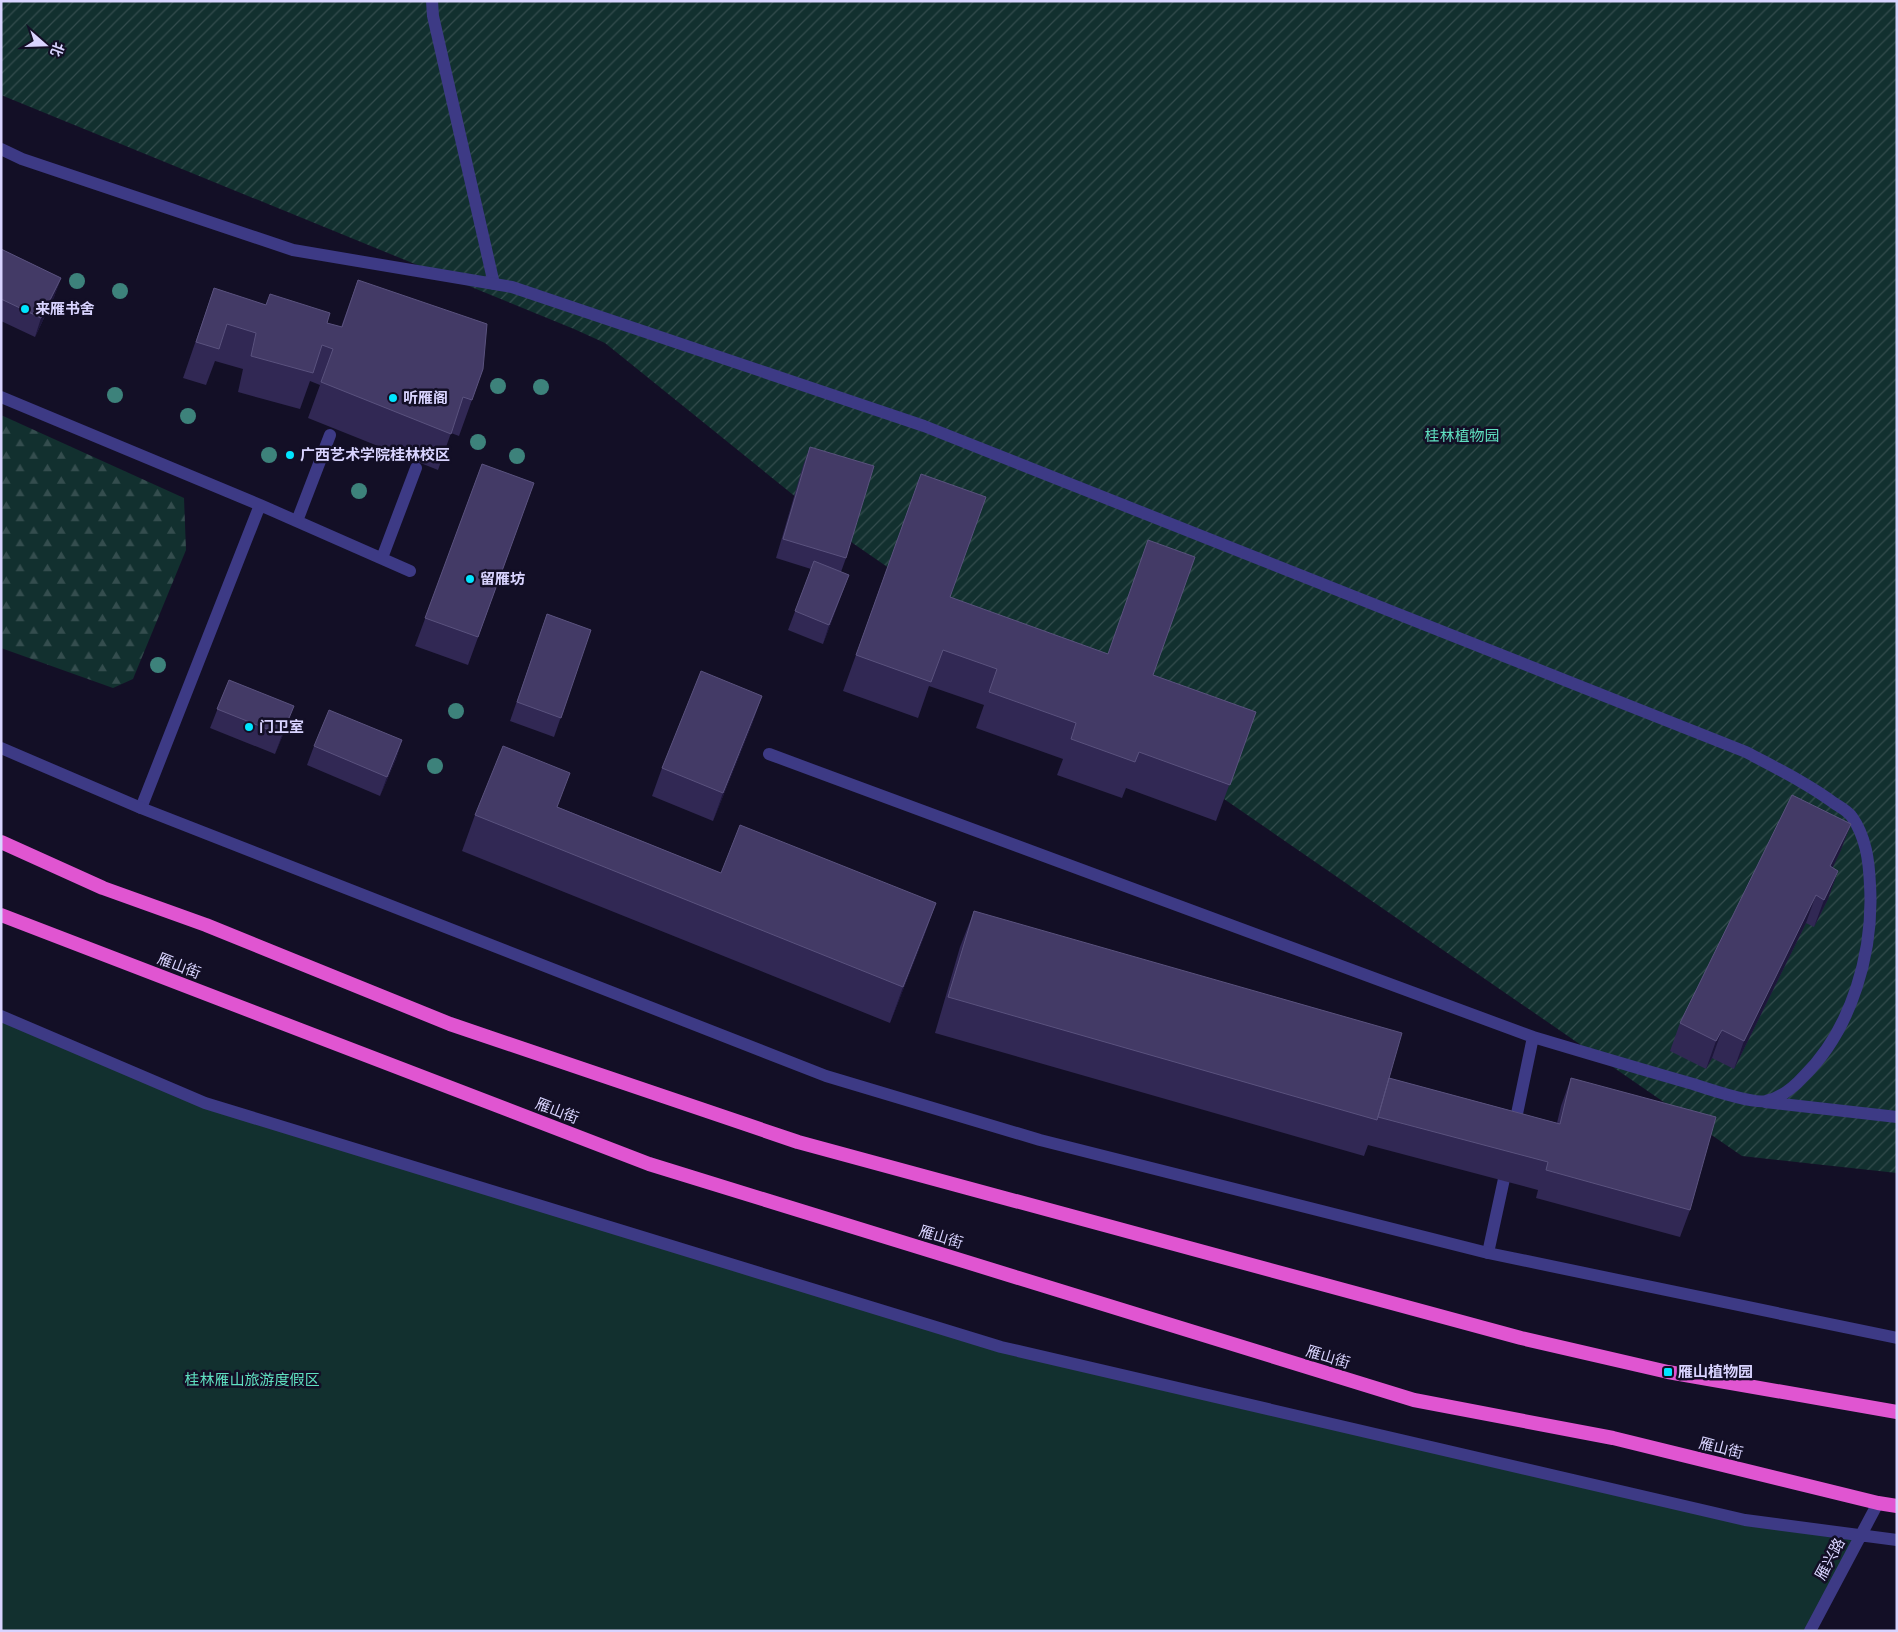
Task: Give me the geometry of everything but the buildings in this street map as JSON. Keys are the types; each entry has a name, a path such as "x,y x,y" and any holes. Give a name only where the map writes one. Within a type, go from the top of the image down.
{"highway":[{"path":"1,842 104,888 206,925 450,1024 798,1142 1521,1338 1668,1372 1897,1412"},
{"name":"雁山街","path":"1,915 649,1164 1414,1400 1612,1438 1878,1504 1897,1506"}],"street":[{"path":"432,1 433,16 494,284"},
{"path":"1,149 31,162 294,250 512,287 924,426 1746,752 1815,789 1851,815 1861,834 1869,859 1871,909 1866,953 1855,994 1825,1052 1812,1069 1794,1086 1783,1094 1765,1102"},
{"path":"1,397 410,570"},
{"path":"297,521 330,435"},
{"path":"382,558 416,468"},
{"path":"142,808 260,505"},
{"path":"1,748 142,808 826,1076 1040,1140 1488,1253 1897,1338"},
{"path":"769,754 1533,1037 1730,1096 1765,1102 1897,1117"},
{"path":"1,1016 205,1103 1001,1347 1745,1520 1897,1540"},
{"path":"1488,1253 1533,1037"},
{"name":"雁兴路","path":"1810,1631 1878,1504"}],"green space":[{"name":"桂林植物园","path":"1,1 1897,1 1897,1173 1742,1156 854,544 605,343 1,95"},
{"path":"1,415 184,498 186,550 133,679 113,688 1,648"},
{"name":"桂林雁山旅游度假区","path":"1,1016 205,1103 1001,1347 1745,1520 1861,1535 1810,1631 1,1631"}],"place":[{"name":"来雁书舍","path":"25,309"},
{"name":"听雁阁","path":"393,398"},
{"name":"广西艺术学院桂林校区","path":"290,455"},
{"name":"留雁坊","path":"470,579"},
{"name":"门卫室","path":"249,727"},
{"name":"雁山植物园","path":"1668,1372"}]}
